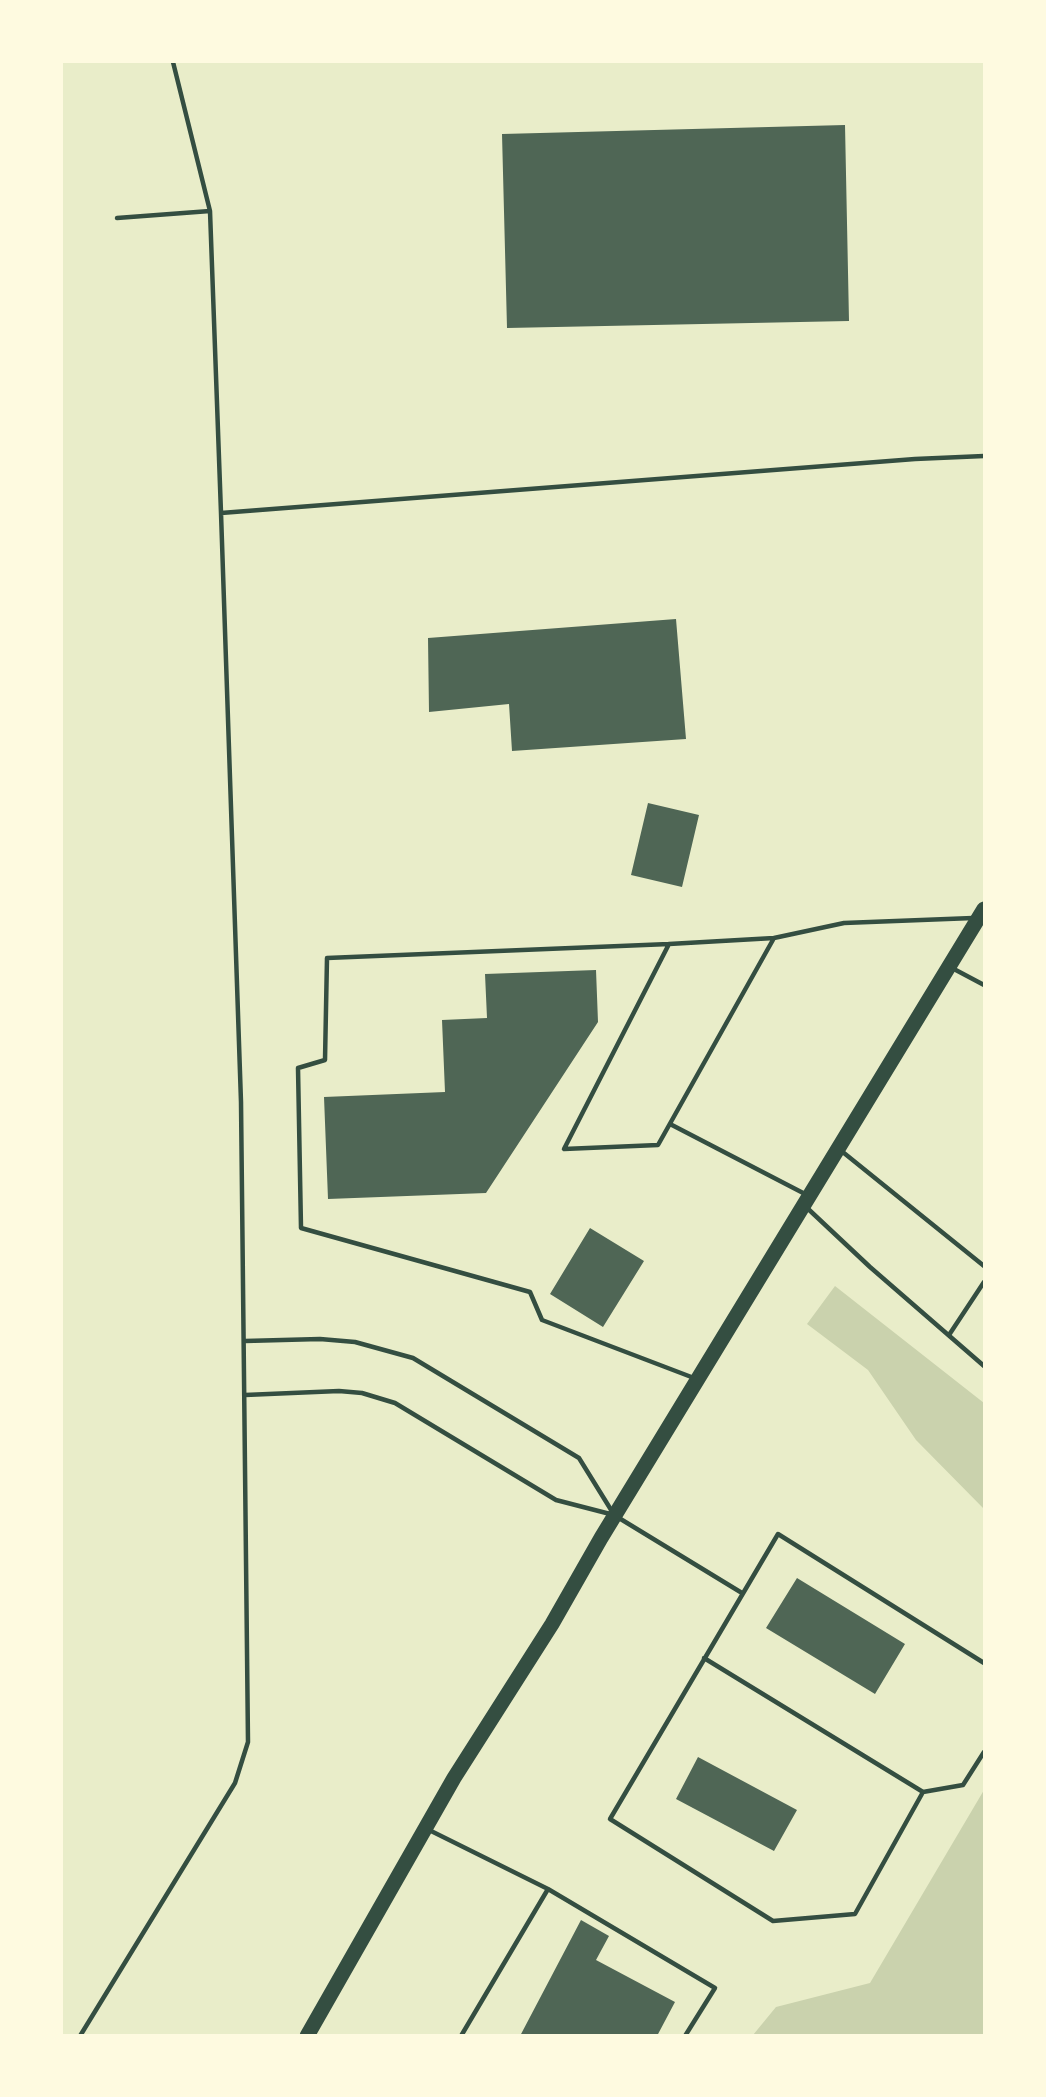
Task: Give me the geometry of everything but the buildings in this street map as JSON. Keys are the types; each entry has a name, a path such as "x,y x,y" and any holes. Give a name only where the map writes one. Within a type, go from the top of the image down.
{"main road":[{"path":"307,2036 454,1778 552,1624 614,1515 982,914"}],"lane":[{"path":"80,2036 235,1783 248,1742 241,1102 210,211 173,62"},
{"path":"117,218 210,211"},
{"path":"221,513 915,459 984,456"},
{"path":"698,1379 542,1320 530,1292 301,1228 298,1068 325,1060 327,958 774,938 844,923 982,914"},
{"path":"669,944 564,1149 658,1145 774,938"},
{"path":"949,967 984,985"},
{"path":"670,1124 807,1201 984,1366"},
{"path":"839,1148 984,1266"},
{"path":"949,1335 984,1282"},
{"path":"244,1341 320,1339 355,1342 413,1358 579,1458 614,1515"},
{"path":"245,1395 339,1391 362,1393 395,1403 556,1500 614,1515 742,1593"},
{"path":"923,1792 855,1914 773,1921 610,1820 778,1534 984,1663"},
{"path":"704,1658 923,1792 963,1785 984,1752"},
{"path":"425,1828 548,1889 715,1988 685,2036"},
{"path":"461,2036 548,1889"}],"green space":[{"path":"835,1286 984,1403 984,1509 916,1440 868,1370 807,1324"},
{"path":"984,1790 984,2035 753,2035 776,2007 870,1983"}]}
